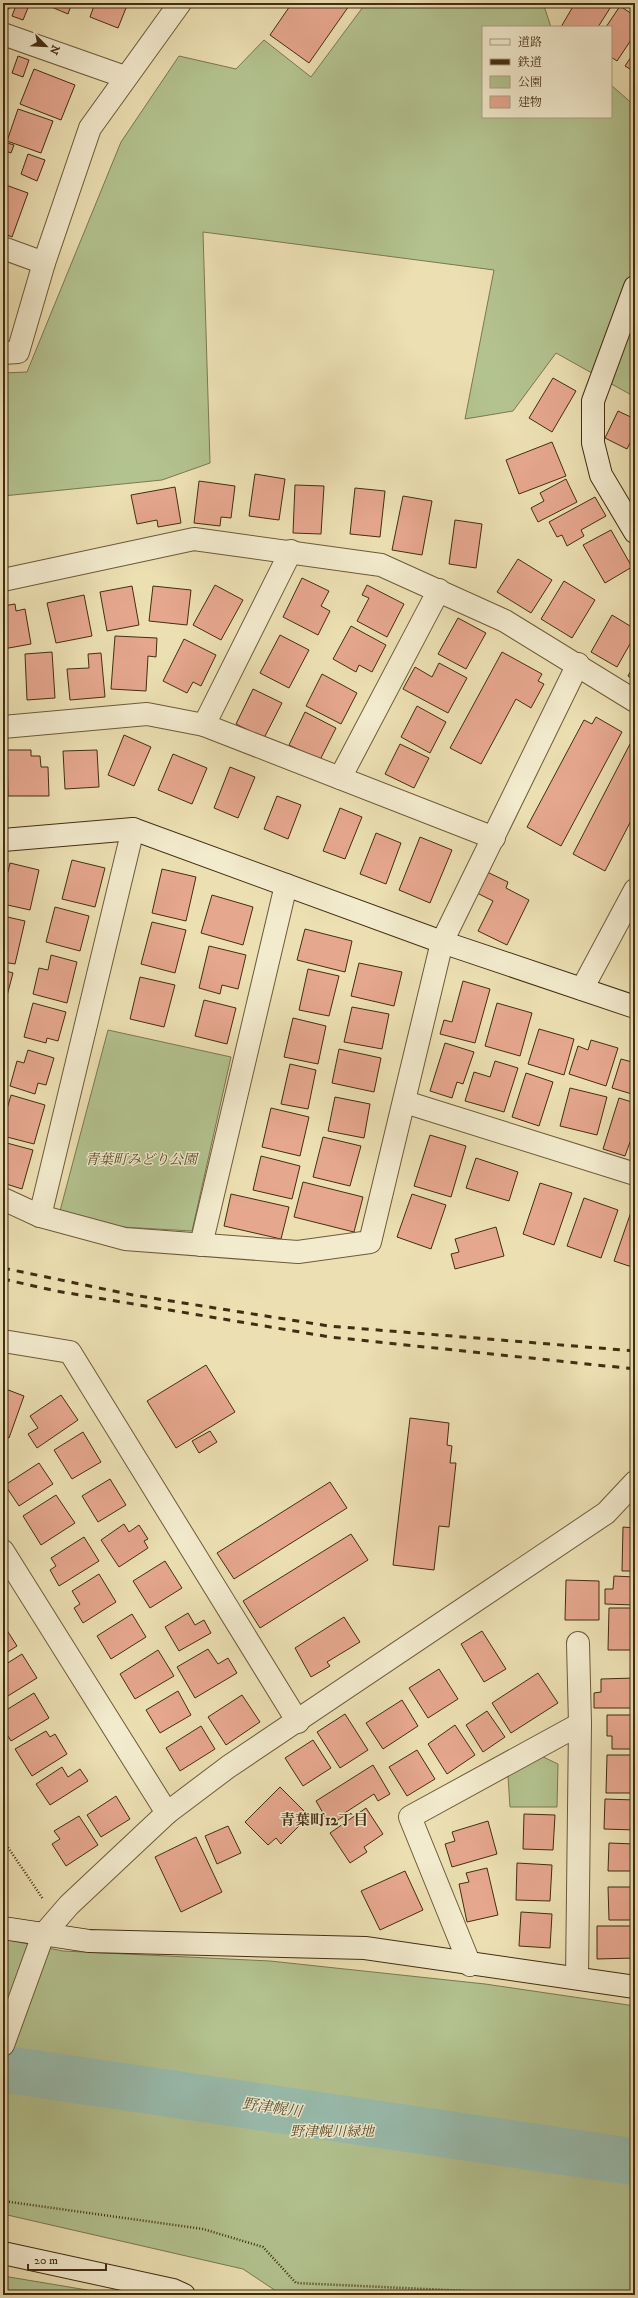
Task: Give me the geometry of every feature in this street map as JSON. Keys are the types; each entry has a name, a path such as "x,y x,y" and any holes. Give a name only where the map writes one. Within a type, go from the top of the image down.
{"street":[{"path":"3,352 18,352 44,263 90,128 125,77 180,3"},
{"path":"3,34 125,77"},
{"path":"3,248 44,263"},
{"path":"635,287 593,401 593,443 602,475 635,532"},
{"path":"3,580 194,539 291,551 381,565 440,590 505,621 578,664 635,701"},
{"path":"204,725 291,551"},
{"path":"340,778 440,590"},
{"path":"3,1199 40,1216 125,1238 298,1252 370,1242 405,1102 442,942 578,664"},
{"path":"3,727 147,714 204,725 494,838"},
{"path":"3,840 132,829 442,942 635,1007"},
{"path":"40,1216 132,829"},
{"path":"201,1245 286,885"},
{"path":"582,989 635,890"},
{"path":"405,1102 635,1174"},
{"path":"3,1341 70,1352 298,1722"},
{"path":"3,2045 31,1968 49,1927 167,1813 228,1768 606,1513 635,1482"},
{"path":"3,1551 167,1813"},
{"path":"577,1978 580,1724 578,1644"},
{"path":"470,1965 410,1817 580,1724"},
{"path":"3,1928 49,1927 89,1941 365,1948 470,1965 577,1978 635,1987"},
{"path":"3,2253 173,2290 184,2295"}],"path":[{"path":"3,1840 49,1927"},
{"path":"3,2201 203,2229 263,2247 296,2283 555,2295"}],"green space":[{"path":"366,3 543,3 551,26 482,26 482,118 612,118 612,86 635,106 635,397 556,353 513,411 465,419 494,270 203,232 210,463 162,480 3,496 3,373 27,372 121,142 179,56 236,69 264,40 311,77"},
{"name":"青葉町みどり公園","path":"108,1030 231,1057 192,1231 122,1227 60,1211"},
{"path":"539,1755 558,1764 557,1807 510,1807 508,1776"},
{"name":"野津幌川緑地","path":"3,1939 63,1951 270,1961 485,1984 635,2006 635,2295 282,2295 243,2269 3,2214"},
{"path":"3,2276 117,2295 3,2295"}],"building":[{"path":"3,3 11,3 9,9 3,7"},
{"path":"17,3 30,3 23,20 12,16"},
{"path":"42,3 72,3 68,14"},
{"path":"95,3 128,3 118,28 90,17"},
{"path":"292,3 351,3 309,63 270,35"},
{"path":"575,3 609,3 612,5 599,26 562,26"},
{"path":"620,6 635,16 635,34 617,61 612,58 612,26 607,26"},
{"path":"635,51 635,72 625,66"},
{"path":"18,56 29,60 23,77 12,73"},
{"path":"34,69 75,85 61,120 20,104"},
{"path":"18,109 53,121 41,153 7,141"},
{"path":"4,142 14,145 11,153 3,150"},
{"path":"28,154 45,160 37,181 21,174"},
{"path":"3,184 28,193 12,237 3,233"},
{"path":"553,378 576,391 552,432 529,418"},
{"path":"618,411 635,419 635,433 627,449 605,438"},
{"path":"552,442 566,476 519,494 506,460"},
{"path":"255,474 285,479 279,520 249,516"},
{"path":"566,479 577,502 538,522 531,508 544,501 540,493"},
{"path":"199,481 235,486 231,518 221,517 220,526 194,523"},
{"path":"295,485 324,486 321,534 293,533"},
{"path":"175,487 181,523 158,527 157,520 137,524 131,495"},
{"path":"355,488 385,491 380,537 350,534"},
{"path":"403,496 432,501 422,555 392,550"},
{"path":"595,497 606,516 581,530 584,536 567,546 562,535 557,537 549,522"},
{"path":"455,520 482,524 476,568 449,564"},
{"path":"611,530 632,567 605,583 583,545"},
{"path":"518,559 552,580 531,613 497,592"},
{"path":"302,578 329,591 321,606 330,611 318,635 283,617"},
{"path":"564,581 595,600 572,638 541,619"},
{"path":"215,585 243,600 221,640 193,625"},
{"path":"367,585 404,604 387,637 357,621 369,598 362,595"},
{"path":"132,586 139,625 107,631 100,592"},
{"path":"153,586 191,590 187,625 149,621"},
{"path":"84,595 92,636 56,643 47,603"},
{"path":"15,604 16,611 25,609 31,644 3,649 3,606"},
{"path":"612,615 635,629 635,635 617,667 591,652"},
{"path":"458,618 486,633 466,669 438,654"},
{"path":"351,626 386,645 372,672 359,665 356,672 333,659"},
{"path":"280,635 309,650 289,688 260,673"},
{"path":"115,636 157,638 156,657 148,656 146,691 111,689"},
{"path":"184,639 216,655 201,686 193,682 187,693 163,681"},
{"path":"52,652 55,698 27,700 25,654"},
{"path":"502,652 542,674 538,681 544,684 531,708 516,699 481,764 450,748"},
{"path":"101,653 105,697 70,700 67,669 89,668 88,654"},
{"path":"439,663 467,678 448,713 403,689 415,667 432,677"},
{"path":"635,663 635,680 628,676"},
{"path":"322,674 357,693 341,724 306,706"},
{"path":"253,689 282,703 264,738 236,724"},
{"path":"417,706 446,722 430,753 401,737"},
{"path":"305,712 336,728 320,760 289,745"},
{"path":"596,717 622,732 561,846 527,827 584,720 592,724"},
{"path":"124,735 151,747 134,786 108,775"},
{"path":"400,744 429,758 414,788 385,774"},
{"path":"630,744 635,747 635,813 605,871 573,854"},
{"path":"7,750 31,750 31,756 40,756 41,767 48,767 49,796 8,796"},
{"path":"97,750 99,787 65,789 63,751"},
{"path":"173,754 207,768 192,804 158,790"},
{"path":"230,767 255,777 238,818 214,808"},
{"path":"277,796 301,805 288,839 264,829"},
{"path":"340,808 362,817 345,859 323,851"},
{"path":"376,833 401,843 386,884 360,874"},
{"path":"420,837 452,850 430,903 399,890"},
{"path":"72,860 105,868 95,907 62,899"},
{"path":"10,863 39,870 30,910 3,904 3,871 8,872"},
{"path":"162,869 196,877 186,921 152,913"},
{"path":"485,871 508,882 506,888 529,900 507,945 478,931 493,901 475,892"},
{"path":"212,895 253,907 243,945 201,933"},
{"path":"55,907 89,916 80,951 46,942"},
{"path":"3,916 25,921 15,964 3,962"},
{"path":"152,922 186,930 175,973 141,964"},
{"path":"305,929 352,941 345,972 297,960"},
{"path":"209,946 246,955 238,989 222,985 220,994 199,988"},
{"path":"51,955 77,962 67,1003 33,994 39,968 48,970"},
{"path":"359,963 402,972 394,1006 351,996"},
{"path":"308,969 339,976 329,1016 299,1010"},
{"path":"3,970 13,973 3,1011"},
{"path":"140,977 175,985 164,1027 130,1019"},
{"path":"463,981 490,989 475,1043 440,1034 444,1020 452,1022"},
{"path":"204,1000 236,1008 227,1044 195,1036"},
{"path":"33,1003 66,1012 58,1041 47,1038 46,1043 24,1037"},
{"path":"497,1003 532,1013 520,1056 485,1046"},
{"path":"352,1007 389,1014 382,1049 344,1042"},
{"path":"293,1018 326,1026 318,1064 284,1057"},
{"path":"539,1029 574,1039 564,1075 528,1064"},
{"path":"591,1040 618,1048 606,1086 569,1074 578,1046 588,1050"},
{"path":"445,1043 474,1052 463,1084 457,1082 452,1098 430,1091"},
{"path":"339,1049 381,1058 374,1092 332,1083"},
{"path":"28,1050 54,1058 46,1085 38,1083 35,1094 10,1086 17,1061 24,1063"},
{"path":"634,1055 635,1095 612,1088 621,1059 632,1062"},
{"path":"495,1061 518,1068 504,1112 465,1101 474,1072 490,1077"},
{"path":"290,1064 316,1070 308,1109 281,1104"},
{"path":"526,1073 553,1082 539,1126 512,1117"},
{"path":"570,1088 607,1097 597,1135 560,1126"},
{"path":"11,1095 45,1105 34,1144 3,1136 3,1123"},
{"path":"335,1097 370,1104 364,1138 328,1131"},
{"path":"619,1098 635,1103 635,1144 630,1142 625,1156 603,1149"},
{"path":"271,1108 309,1117 300,1156 262,1147"},
{"path":"430,1135 466,1146 451,1197 414,1186"},
{"path":"323,1137 361,1146 350,1186 313,1177"},
{"path":"3,1142 33,1150 22,1189 3,1183"},
{"path":"261,1156 300,1166 292,1199 253,1190"},
{"path":"476,1158 518,1172 509,1201 466,1188"},
{"path":"303,1182 363,1197 354,1232 294,1217"},
{"path":"540,1183 572,1193 554,1245 523,1234"},
{"path":"231,1194 289,1207 281,1239 224,1226"},
{"path":"412,1194 446,1205 431,1249 397,1237"},
{"path":"584,1198 618,1210 601,1258 567,1246"},
{"path":"631,1212 635,1213 635,1268 614,1261"},
{"path":"496,1227 504,1256 455,1269 451,1254 459,1252 455,1239"},
{"path":"206,1365 235,1412 176,1448 147,1401"},
{"path":"3,1388 24,1396 9,1438 3,1436"},
{"path":"61,1395 78,1420 37,1448 28,1434 38,1428 30,1416"},
{"path":"410,1418 449,1423 447,1445 452,1446 450,1463 456,1463 449,1527 439,1526 434,1570 393,1565"},
{"path":"210,1431 217,1442 199,1453 192,1441"},
{"path":"83,1432 101,1462 72,1479 54,1450"},
{"path":"39,1463 53,1484 19,1506 5,1485"},
{"path":"110,1479 126,1505 98,1522 82,1496"},
{"path":"330,1482 347,1508 234,1579 217,1553"},
{"path":"56,1495 75,1523 41,1545 23,1516"},
{"path":"124,1524 129,1532 139,1525 148,1539 144,1541 148,1548 119,1567 101,1540"},
{"path":"623,1527 635,1528 635,1571 622,1571"},
{"path":"351,1534 368,1560 260,1628 243,1601"},
{"path":"84,1537 99,1561 59,1586 50,1570 56,1566 51,1558"},
{"path":"165,1561 182,1588 150,1608 133,1581"},
{"path":"99,1574 116,1602 83,1623 74,1608 80,1604 72,1591"},
{"path":"614,1576 635,1577 635,1605 605,1604 605,1589 613,1589"},
{"path":"566,1580 599,1581 599,1620 565,1620"},
{"path":"609,1608 635,1608 635,1650 608,1650"},
{"path":"188,1613 195,1625 204,1620 211,1633 179,1651 165,1627"},
{"path":"132,1614 146,1637 111,1659 97,1636"},
{"path":"344,1617 360,1642 327,1662 330,1666 311,1677 295,1648"},
{"path":"3,1624 17,1646 3,1655"},
{"path":"482,1631 506,1669 484,1682 461,1644"},
{"path":"208,1649 218,1664 228,1658 237,1673 195,1698 177,1667"},
{"path":"158,1650 174,1676 135,1699 120,1674"},
{"path":"22,1654 37,1678 3,1699 3,1666"},
{"path":"439,1669 458,1699 428,1718 409,1688"},
{"path":"538,1673 558,1703 511,1733 492,1703"},
{"path":"635,1678 635,1708 594,1708 594,1693 601,1692 601,1679"},
{"path":"178,1691 191,1715 160,1733 146,1710"},
{"path":"34,1693 49,1718 11,1741 3,1728 3,1712"},
{"path":"242,1695 260,1722 226,1745 208,1717"},
{"path":"402,1700 418,1726 383,1749 366,1723"},
{"path":"487,1711 505,1737 483,1752 466,1725"},
{"path":"345,1714 368,1750 340,1768 317,1732"},
{"path":"607,1715 635,1715 635,1749 612,1749 612,1736 607,1736"},
{"path":"455,1725 475,1755 447,1774 428,1744"},
{"path":"201,1726 215,1749 180,1771 166,1748"},
{"path":"46,1731 50,1737 55,1734 67,1754 32,1776 15,1749"},
{"path":"313,1740 331,1768 303,1786 285,1758"},
{"path":"417,1750 435,1779 407,1796 389,1767"},
{"path":"607,1755 635,1755 635,1793 606,1793"},
{"path":"373,1765 390,1794 378,1801 374,1794 343,1814 344,1816 330,1825 316,1801"},
{"path":"62,1767 68,1777 80,1769 88,1781 50,1805 36,1784"},
{"path":"280,1787 309,1816 281,1844 276,1838 268,1845 245,1822"},
{"path":"116,1796 130,1819 101,1837 87,1815"},
{"path":"605,1799 635,1800 635,1830 604,1829"},
{"path":"366,1808 383,1834 364,1847 367,1852 350,1863 330,1833"},
{"path":"524,1814 555,1815 553,1850 523,1849"},
{"path":"79,1816 98,1845 66,1866 52,1844 60,1839 54,1831"},
{"path":"488,1821 497,1854 452,1867 445,1844 455,1841 452,1832"},
{"path":"228,1826 241,1853 217,1864 205,1836"},
{"path":"196,1837 222,1892 181,1912 155,1857"},
{"path":"609,1843 635,1844 635,1871 608,1871"},
{"path":"517,1863 552,1865 550,1901 516,1900"},
{"path":"487,1868 498,1915 467,1922 459,1884 469,1882 466,1873"},
{"path":"405,1871 423,1910 380,1930 361,1891"},
{"path":"608,1887 635,1887 635,1920 609,1920"},
{"path":"521,1912 552,1914 550,1948 519,1946"},
{"path":"597,1926 635,1926 635,1958 597,1959"}],"waterway":[{"name":"野津幌川","path":"3,2069 635,2162"}],"railway":[{"path":"3,1268 133,1295 329,1326 635,1351"},
{"path":"3,1279 56,1291 330,1337 635,1369"}],"district":[{"name":"青葉町12丁目","path":"324,1820"}]}
